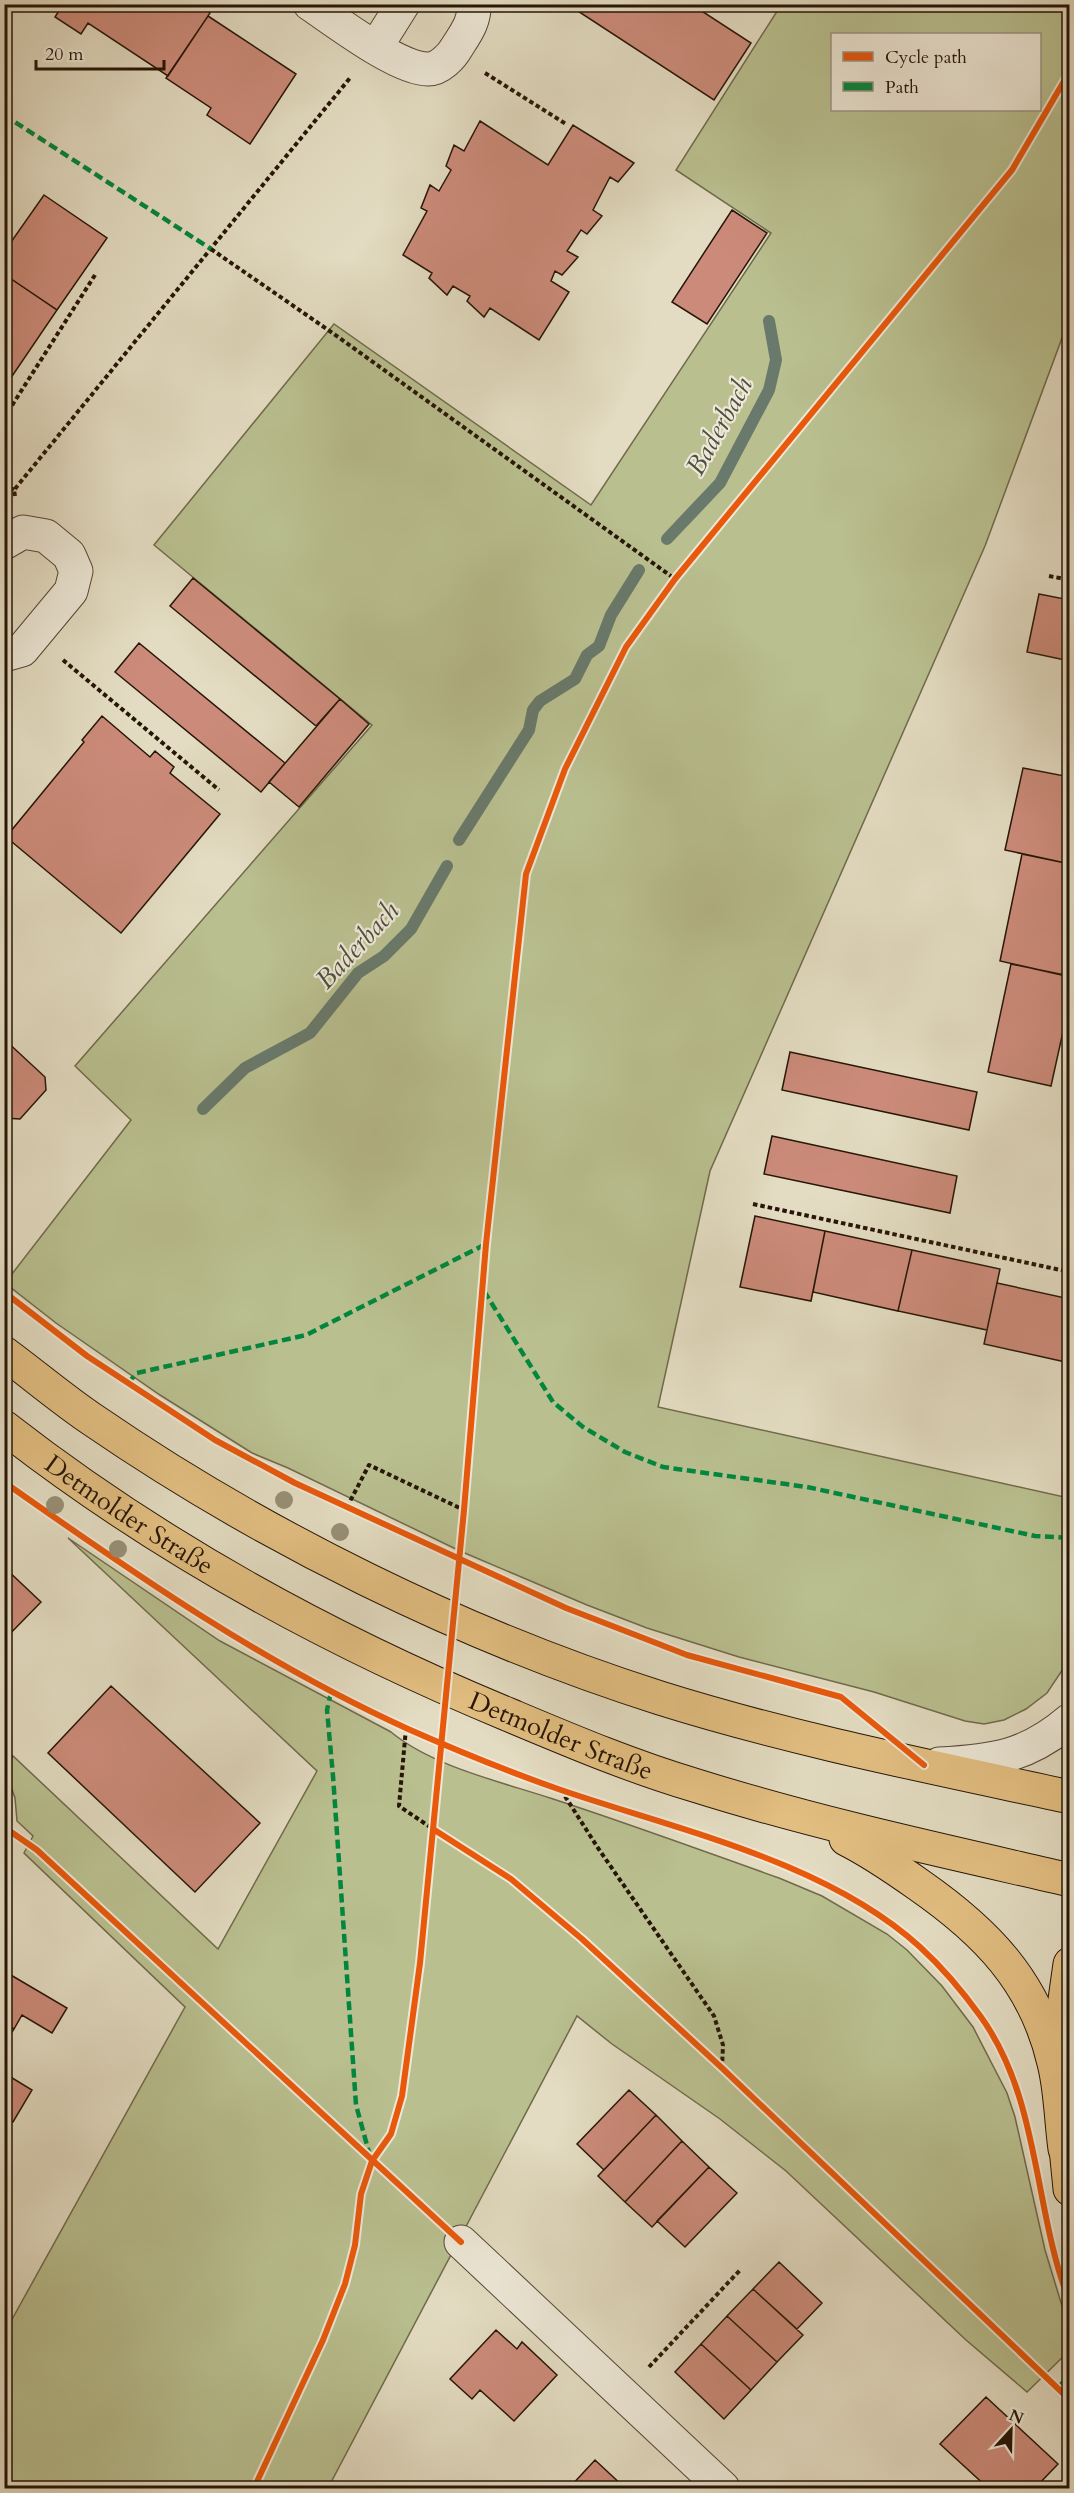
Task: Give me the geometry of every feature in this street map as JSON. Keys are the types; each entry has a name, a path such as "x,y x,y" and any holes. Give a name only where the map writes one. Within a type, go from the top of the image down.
{"main road":[{"path":"4,1353 92,1420 224,1503 321,1555 443,1615 502,1641 658,1697 790,1735 1070,1797"},
{"name":"Detmolder Straße","path":"4,1427 57,1468 162,1539 323,1631 404,1670 597,1752 692,1785 801,1817 1070,1880"},
{"path":"801,1817 873,1852 942,1901 998,1950 1039,2016 1054,2063 1070,2189"},
{"path":"1065,2149 1063,2014 1070,1964"}],"street":[{"path":"310,4 401,62 429,69 442,64 454,53 469,29 474,15 474,4"},
{"path":"376,46 403,4"},
{"path":"4,652 8,654 22,650 71,591 76,571 69,555 46,536 14,538"},
{"path":"924,1765 981,1762 1030,1748 1070,1720"},
{"path":"461,2242 723,2488"}],"path":[{"path":"14,538 14,490 376,46"},
{"path":"454,53 566,124"},
{"path":"211,249 334,333 675,579"},
{"path":"4,418 95,275"},
{"path":"4,484 14,490"},
{"path":"669,587 682,570"},
{"path":"1049,576 1070,580"},
{"path":"34,635 219,790"},
{"path":"753,1204 1070,1272"},
{"path":"346,1507 369,1465 464,1510"},
{"path":"406,1728 399,1806 433,1829"},
{"path":"561,1790 597,1848 714,2016 723,2045 722,2068 731,2076"},
{"path":"623,2395 741,2270"}],"green space":[{"path":"781,5 1069,5 1069,319 985,546 710,1171 658,1407 1069,1498 1069,1660 1047,1693 1026,1709 1004,1720 984,1724 965,1721 874,1692 739,1657 647,1628 460,1551 252,1453 160,1395 56,1323 5,1283 131,1120 75,1066 372,725 154,545 334,324 591,505 771,233 676,170"},
{"path":"68,1538 220,1641 391,1732 426,1754 466,1771 608,1817 779,1878 822,1896 887,1934 907,1950 942,1986 973,2027 1007,2093 1015,2117 1045,2250 1069,2329 1069,2351 1027,2392 966,2340 786,2171 720,2119 612,2044 577,2016 328,2488 5,2488 5,2332 185,2007 24,1853 33,1836 17,1821 15,1798 5,1769 13,1756 218,1949 317,1771"}],"building":[{"path":"63,4 197,4 210,13 168,76 88,23 81,34 55,17"},
{"path":"567,4 691,4 751,43 714,100"},
{"path":"208,16 296,74 250,144 207,115 211,108 166,78"},
{"path":"480,121 548,165 573,125 634,163 618,182 610,177 593,210 602,216 587,234 581,230 567,251 578,257 562,275 555,271 551,281 569,292 539,340 490,308 484,317 467,301 470,296 453,286 447,295 429,278 432,273 403,255 427,211 421,208 430,185 439,191 451,170 446,166 454,145 464,151"},
{"path":"44,195 107,238 57,310 4,274 4,252"},
{"path":"732,210 767,233 707,324 672,302"},
{"path":"4,274 57,310 4,388"},
{"path":"193,578 340,699 316,726 170,606"},
{"path":"1039,594 1070,600 1070,661 1027,652"},
{"path":"139,643 285,763 261,792 115,672"},
{"path":"340,699 369,724 299,807 269,782"},
{"path":"102,716 150,757 155,751 174,767 170,773 220,814 121,933 6,837 84,742 82,740"},
{"path":"1023,768 1070,777 1070,864 1005,850"},
{"path":"1022,854 1070,864 1070,941 1062,975 1000,961"},
{"path":"1011,964 1070,976 1070,1000 1051,1086 988,1072"},
{"path":"4,1039 45,1077 46,1090 20,1119 4,1118"},
{"path":"790,1052 977,1092 969,1130 782,1090"},
{"path":"772,1136 957,1176 950,1213 764,1174"},
{"path":"755,1216 825,1231 811,1301 740,1287"},
{"path":"825,1231 912,1250 898,1311 813,1292"},
{"path":"912,1250 1000,1269 987,1330 898,1311"},
{"path":"997,1283 1070,1299 1070,1363 984,1344"},
{"path":"4,1567 41,1602 4,1640"},
{"path":"111,1686 260,1823 195,1892 48,1753"},
{"path":"4,1971 67,2008 52,2033 22,2015 14,2029 4,2023"},
{"path":"4,2023 14,2029 4,2044"},
{"path":"4,2073 32,2090 13,2122 4,2116"},
{"path":"629,2090 656,2115 604,2170 577,2144"},
{"path":"656,2115 682,2141 625,2202 598,2176"},
{"path":"682,2141 709,2167 652,2227 625,2202"},
{"path":"709,2167 737,2193 685,2247 657,2221"},
{"path":"779,2262 822,2303 797,2329 753,2289"},
{"path":"753,2289 803,2335 777,2362 727,2316"},
{"path":"727,2316 777,2362 751,2390 701,2344"},
{"path":"496,2330 517,2349 522,2342 557,2375 514,2421 480,2390 472,2399 450,2379"},
{"path":"701,2344 751,2390 724,2419 675,2372"},
{"path":"986,2397 1058,2464 1035,2488 988,2488 940,2444"},
{"path":"595,2460 625,2488 569,2488"}],"waterway":[{"name":"Baderbach","path":"667,539 720,483 769,390 776,360 769,321"},
{"name":"Baderbach","path":"459,840 529,730 533,710 540,701 575,679 587,655 599,646 611,615 639,570"},
{"name":"Baderbach","path":"203,1109 245,1068 310,1033 358,973 384,956 411,929 447,866"}],"marked path":[{"path":"4,115 211,249"},
{"path":"128,1383 137,1373 306,1335 486,1244"},
{"path":"484,1291 553,1402 583,1427 625,1452 663,1467 807,1487 1035,1536 1070,1538"},
{"path":"331,1692 327,1710 356,2105 370,2156"},
{"path":"1057,2388 1070,2376"}],"cycle path":[{"path":"254,2488 323,2340 345,2284 355,2245 361,2194 372,2161 391,2134 402,2096 420,1963 464,1510 486,1244 526,874 565,769 626,647 675,579 1012,170 1070,71"},
{"path":"4,1292 87,1356 215,1440 295,1483 566,1608 687,1655 841,1697 924,1765"},
{"path":"4,1482 101,1550 200,1615 302,1676 355,1703 408,1729 522,1776 750,1852 841,1892 883,1917 920,1947 945,1972 981,2017 1001,2050 1026,2120 1049,2231 1070,2303"},
{"path":"4,1827 37,1850 461,2242"},
{"path":"433,1829 511,1879 582,1939 722,2068 1070,2400"}]}
